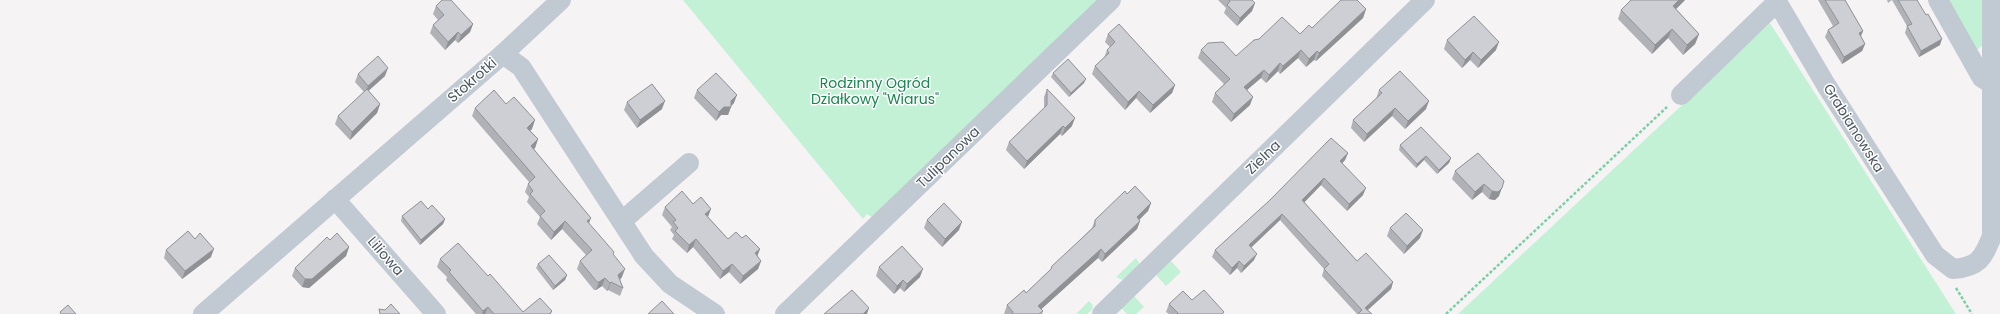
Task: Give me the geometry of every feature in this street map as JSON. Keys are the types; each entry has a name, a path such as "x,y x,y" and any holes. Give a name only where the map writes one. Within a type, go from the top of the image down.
{"street":[{"path":"502,54 561,0"},
{"name":"Tulipanowa","path":"785,314 1111,0"},
{"name":"Zielna","path":"1102,314 1425,0"},
{"path":"1938,0 1982,78 1992,84"},
{"name":"Grabianowska","path":"1776,1 1830,91 1935,255 1953,269 1968,268 1984,257 1992,236 1992,0"},
{"path":"1681,95 1776,1"},
{"name":"Stokrotki","path":"203,314 502,54 521,67 644,256 670,284 715,314"},
{"path":"622,222 689,163"},
{"name":"Liliowa","path":"335,199 436,314"}],"path":[{"path":"1446,314 1681,95"}],"green space":[{"name":"Rodzinny Ogród Działkowy \"Wiarus\"","path":"683,0 1101,0 873,218 867,214 863,219"},
{"path":"1945,0 1989,0 1989,39 1975,52"},
{"path":"1770,23 1956,314 1458,314"},
{"path":"1136,258 1139,263 1138,266 1123,280 1116,277"},
{"path":"1168,261 1172,262 1181,272 1166,286 1157,276 1157,273"},
{"path":"1134,296 1144,307 1136,314 1127,314 1120,307"},
{"path":"1089,301 1093,305 1092,310 1087,314 1076,314"}],"building":[{"path":"442,0 451,0 473,24 461,35 458,32 448,42 433,25 444,15 436,6"},
{"path":"1229,0 1252,0 1255,3 1240,18 1227,5 1230,1"},
{"path":"1341,0 1357,0 1366,9 1319,53 1317,51 1309,59 1301,50 1283,66 1280,63 1269,75 1264,70 1244,87 1253,97 1234,114 1215,93 1230,79 1201,50 1208,43 1223,42 1236,56 1254,40 1259,39 1282,17 1300,34 1309,25 1312,28"},
{"path":"1631,0 1679,0 1673,6 1699,34 1687,45 1672,29 1655,45 1621,10"},
{"path":"1825,0 1845,0 1863,31 1859,33 1865,44 1844,57 1828,30 1839,23"},
{"path":"1898,0 1917,0 1926,15 1928,14 1942,39 1921,51 1907,26 1912,24"},
{"path":"1474,16 1499,42 1481,60 1473,52 1465,60 1447,40"},
{"path":"1119,24 1175,85 1153,105 1139,91 1128,102 1095,66 1109,53 1107,50 1115,42 1108,34"},
{"path":"378,56 388,68 368,86 358,74"},
{"path":"1068,59 1086,79 1071,93 1053,73"},
{"path":"1400,71 1429,101 1408,121 1395,108 1367,134 1353,120 1382,93 1379,90"},
{"path":"716,73 737,95 731,101 731,107 724,107 719,112 697,90"},
{"path":"652,84 665,101 640,120 627,102"},
{"path":"367,89 380,104 352,132 338,116"},
{"path":"1047,89 1075,118 1065,128 1063,126 1027,161 1009,142 1047,105"},
{"path":"494,90 506,104 514,97 535,120 527,128 538,139 531,146 591,218 587,221 614,252 613,254 625,269 618,275 623,288 611,282 610,283 605,278 597,282 580,261 592,250 565,221 554,232 540,216 545,211 530,194 533,191 528,184 535,177 475,108"},
{"path":"1421,127 1451,158 1439,170 1426,156 1417,164 1400,145"},
{"path":"1331,138 1348,153 1340,161 1366,188 1349,204 1324,178 1302,200 1357,261 1366,253 1393,282 1365,308 1372,314 1358,314 1362,310 1324,269 1329,264 1282,214 1249,245 1257,254 1244,266 1239,261 1232,268 1215,250 1270,200"},
{"path":"1478,153 1504,181 1502,188 1498,192 1492,191 1484,184 1475,192 1455,171"},
{"path":"1135,186 1151,203 1137,217 1140,221 1105,254 1101,249 1038,306 1043,311 1039,314 1012,314 1013,312 1007,305 1024,290 1026,293 1051,269 1052,266 1095,226 1095,220 1125,191 1127,194"},
{"path":"682,191 693,204 701,197 711,209 705,214 728,239 736,232 742,238 746,235 760,249 755,253 761,261 743,276 732,264 723,271 696,239 689,245 675,231 678,228 673,222 676,220 665,207"},
{"path":"421,201 428,209 432,205 445,219 421,240 402,216"},
{"path":"944,203 962,222 945,239 927,220"},
{"path":"1406,213 1423,230 1407,246 1390,228"},
{"path":"188,231 195,239 200,233 214,249 185,271 166,250"},
{"path":"337,233 349,247 312,279 305,279 295,268 327,237 330,240"},
{"path":"458,243 488,276 490,274 523,312 540,298 552,311 549,314 494,314 488,307 483,311 449,272 451,270 440,259"},
{"path":"902,246 923,269 907,284 903,280 897,286 879,267"},
{"path":"549,255 567,275 555,286 538,264"},
{"path":"852,290 869,308 863,314 824,314"},
{"path":"1204,290 1224,312 1222,314 1177,314 1178,313 1169,304 1183,291 1192,300"},
{"path":"662,301 674,314 648,314"},
{"path":"391,304 400,314 380,314 379,309 385,310"},
{"path":"68,305 76,314 61,314 60,312"}]}
